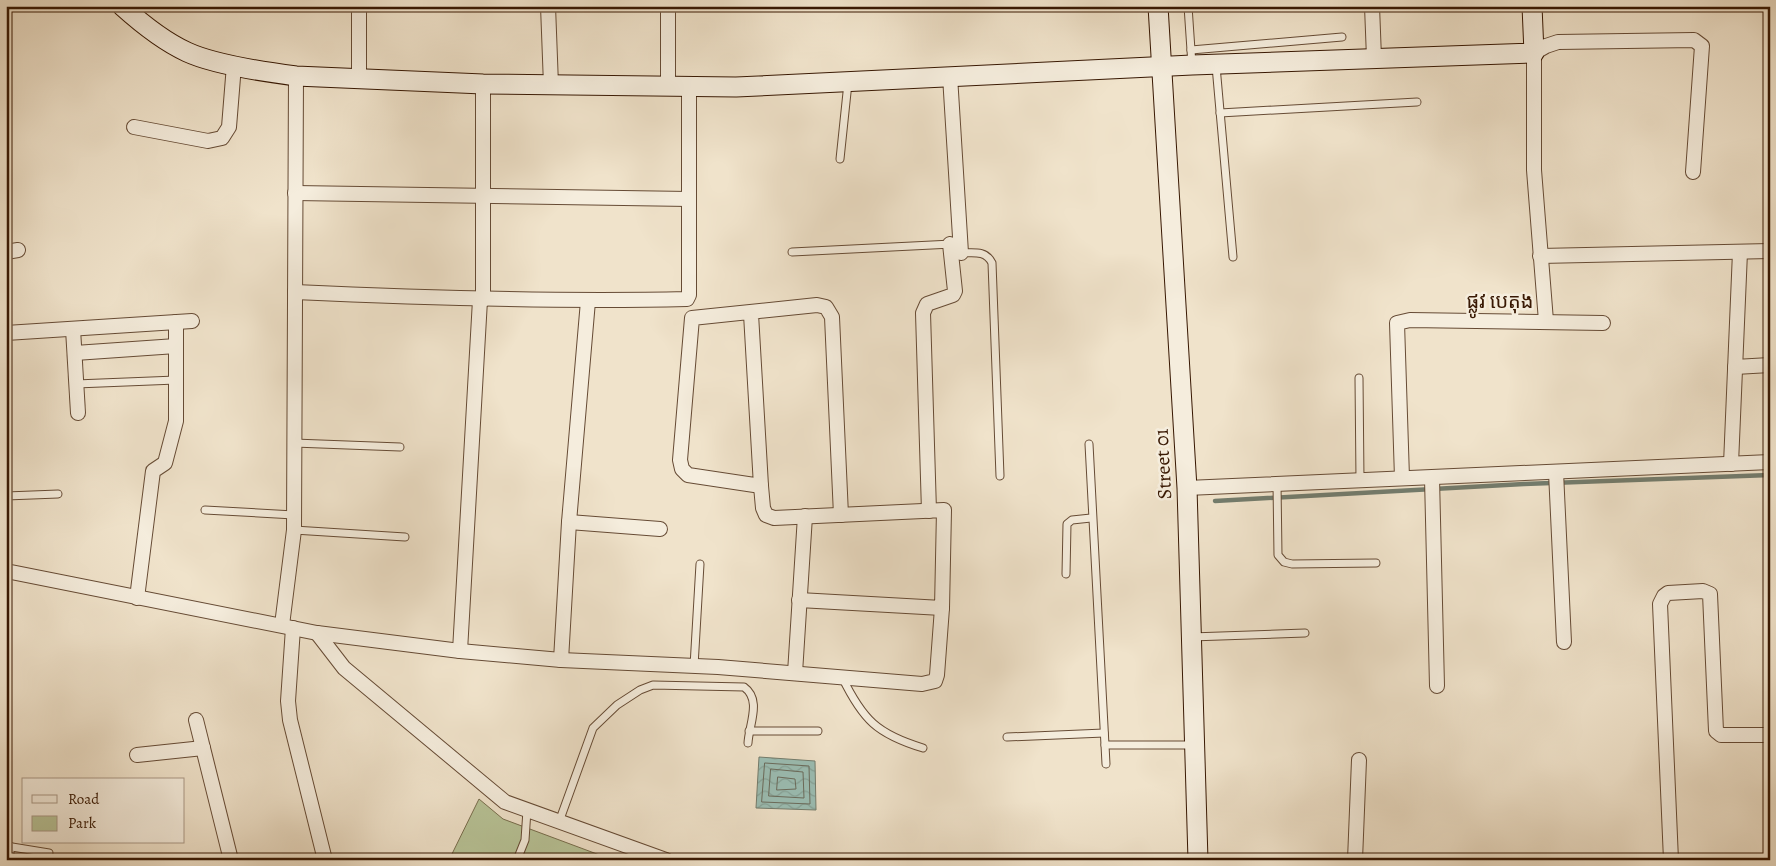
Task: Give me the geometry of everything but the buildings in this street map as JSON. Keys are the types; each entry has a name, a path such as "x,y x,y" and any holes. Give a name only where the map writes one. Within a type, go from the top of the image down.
{"street":[{"path":"122,6 150,31 188,53 234,65 296,76 483,84 690,87 848,83 1161,66 1192,57 1216,64 1534,53 1558,42 1694,40 1700,42 1702,46 1693,172"},
{"path":"359,6 359,78"},
{"path":"548,6 551,85"},
{"path":"668,6 668,87"},
{"name":"Street 01","path":"1158,6 1187,488 1198,860"},
{"path":"1372,6 1374,58"},
{"path":"1532,6 1534,170 1546,321"},
{"path":"134,127 208,141 222,138 229,127 234,65"},
{"path":"296,76 294,522 287,626 288,701 290,720 325,860"},
{"path":"930,511 923,313 927,304 953,295 955,291 957,246 950,76"},
{"path":"460,651 482,300 484,194 483,84"},
{"path":"295,292 482,300 588,302 687,299 689,295 690,87"},
{"path":"295,193 484,194 689,199"},
{"path":"1540,256 1770,251"},
{"path":"1731,464 1740,252"},
{"path":"561,660 569,522 588,302"},
{"path":"761,486 688,475 682,469 680,460 692,318 751,314 816,305 826,307 832,317 841,514"},
{"path":"6,571 317,633 460,651 561,660 794,673 922,684 934,681 939,665 944,510 774,518 766,516 763,508 761,486 751,314"},
{"name":"ផ្លូវ បេតុង","path":"1402,478 1397,323 1410,320 1603,323"},
{"path":"137,598 153,471 165,463 176,421 176,322"},
{"path":"6,333 192,322"},
{"path":"74,328 78,414"},
{"path":"75,353 176,346"},
{"path":"1735,367 1770,365"},
{"path":"1187,488 1277,488 1402,478 1433,487 1557,474 1770,462"},
{"path":"1557,474 1564,642"},
{"path":"1433,487 1437,686"},
{"path":"794,673 805,516"},
{"path":"569,522 660,528"},
{"path":"1671,860 1660,604 1668,593 1703,591 1710,594 1716,731 1721,735 1770,735"},
{"path":"799,600 942,608"},
{"path":"317,633 344,668 505,802 666,860"},
{"path":"196,720 231,860"},
{"path":"136,755 203,748"},
{"path":"1355,860 1358,760"}],"lane":[{"path":"1188,6 1192,57 1342,37"},
{"path":"1216,64 1233,257"},
{"path":"840,159 848,83"},
{"path":"1220,113 1418,102"},
{"path":"792,252 957,246 989,256 992,263 1000,476"},
{"path":"1359,378 1360,480"},
{"path":"76,384 176,380"},
{"path":"293,443 400,447"},
{"path":"1089,444 1091,518 1106,764"},
{"path":"1277,488 1278,555 1284,562 1292,564 1376,563"},
{"path":"6,496 58,494"},
{"path":"205,510 405,537"},
{"path":"1066,574 1067,524 1072,520 1091,518"},
{"path":"694,666 700,564"},
{"path":"1191,638 1306,633"},
{"path":"842,677 853,699 874,726 895,739 923,748"},
{"path":"559,822 593,728 617,705 640,690 653,685 669,684 744,687 754,699 748,743"},
{"path":"749,731 818,731"},
{"path":"1008,737 1104,733"},
{"path":"1105,745 1194,745"},
{"path":"517,860 525,840 527,810"},
{"path":"10,860 8,846 49,853"}],"green space":[{"path":"479,799 503,819 605,857 603,860 449,860"}],"water":[{"path":"759,757 815,761 816,810 756,808"}],"waterway":[{"path":"1215,501 1524,484 1770,475"}]}
